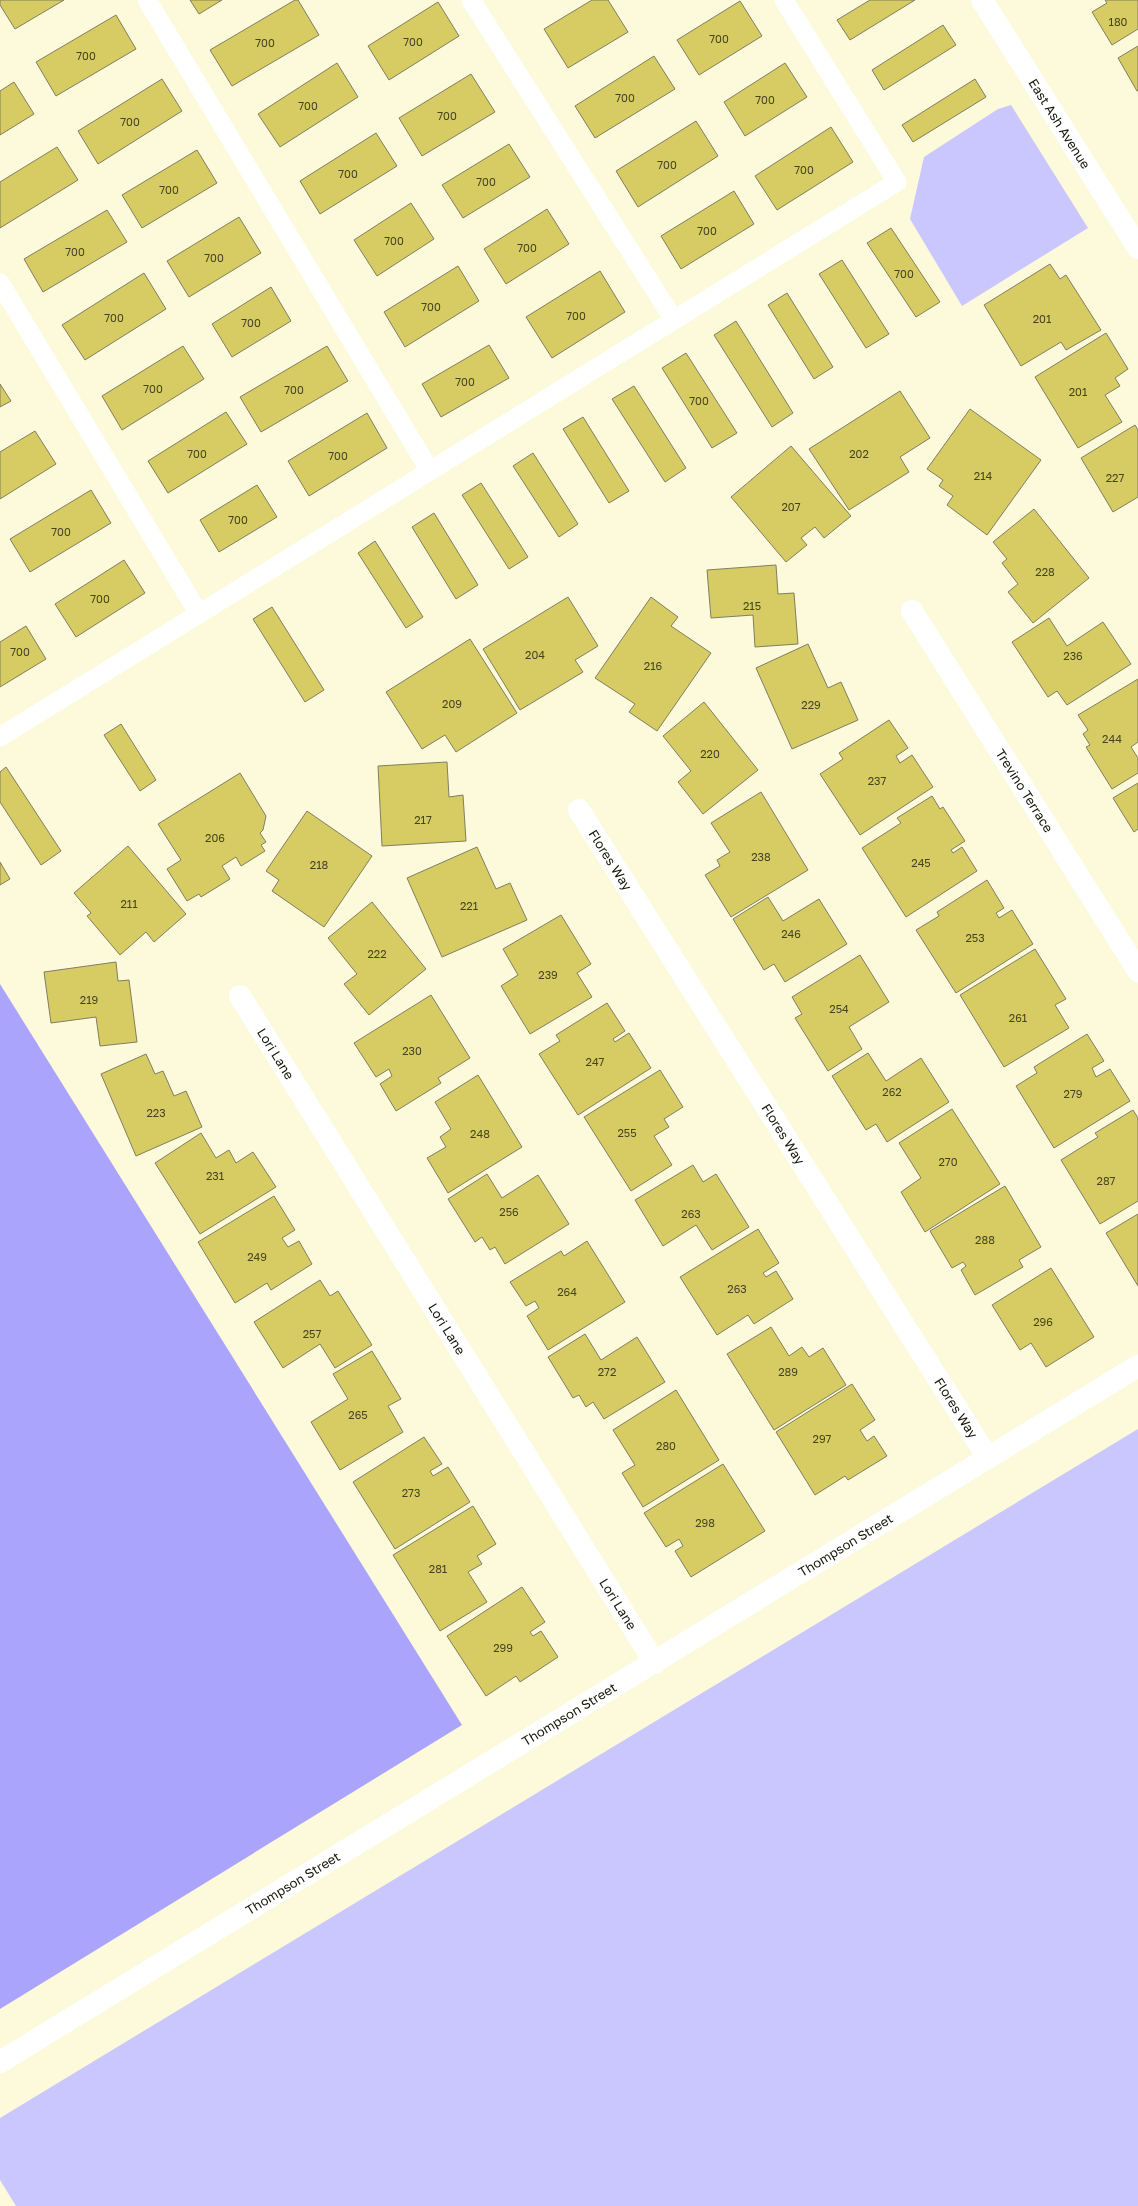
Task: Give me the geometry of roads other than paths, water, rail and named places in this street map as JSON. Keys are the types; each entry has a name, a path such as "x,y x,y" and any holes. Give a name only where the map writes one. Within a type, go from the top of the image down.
{"street":[{"name":"East Ash Avenue","path":"982,0 1134,233"},
{"name":"Trevino Terrace","path":"912,611 1138,971"},
{"name":"Flores Way","path":"579,810 988,1458"},
{"name":"Lori Lane","path":"240,996 655,1663"},
{"name":"Thompson Street","path":"0,2062 655,1663 1138,1366"}],"lane":[{"path":"147,0 430,471"},
{"path":"471,0 674,320"},
{"path":"0,737 897,182 784,0"},
{"path":"0,282 199,614"}]}
